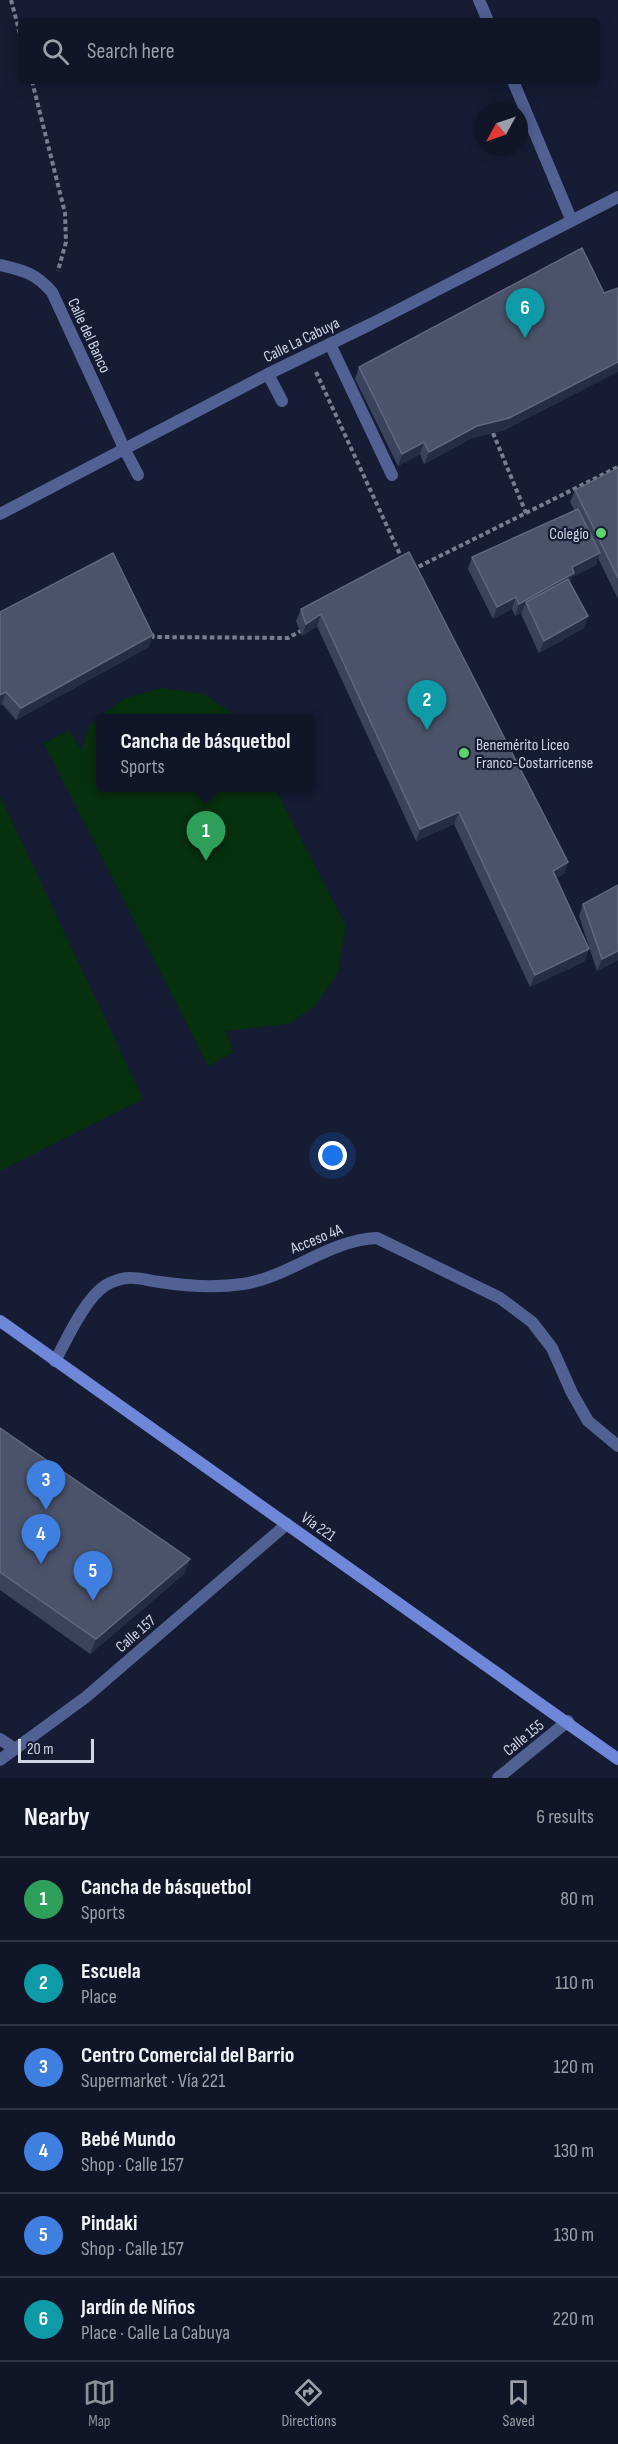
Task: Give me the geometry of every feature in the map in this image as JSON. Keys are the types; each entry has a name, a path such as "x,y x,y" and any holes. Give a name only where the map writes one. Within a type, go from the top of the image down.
{"main road":[{"name":"Vía 221","path":"0,1322 568,1721 618,1759"}],"street":[{"path":"479,0 487,18"},
{"path":"514,84 571,219"},
{"name":"Calle La Cabuya","path":"0,514 268,374 618,197"},
{"name":"Calle del Banco","path":"0,265 21,270 39,278 52,292 138,475"},
{"path":"330,344 392,475"},
{"path":"268,374 282,401"},
{"name":"Acceso 4A","path":"55,1360 89,1302 106,1285 127,1277 173,1283 244,1284 330,1248 357,1239 377,1238 500,1298 532,1322 552,1348 572,1393 588,1421 618,1446"},
{"name":"Calle 157","path":"0,1760 86,1697 287,1524"},
{"name":"Calle 155","path":"498,1778 568,1721"},
{"path":"0,1739 15,1749"}],"path":[{"path":"11,0 18,27"},
{"path":"33,84 65,213 66,242 52,292"},
{"path":"308,355 403,562"},
{"path":"493,433 526,513"},
{"path":"408,573 618,467"},
{"path":"148,627 153,637 288,639 307,627"}],"green space":[{"path":"161,688 204,694 234,714 104,714 123,699"},
{"path":"96,720 96,792 277,792 346,926 338,973 314,1007 288,1024 226,1031 233,1053 208,1066 44,743 69,731 82,751 89,726"},
{"path":"0,796 143,1099 0,1171"}],"building":[{"path":"582,248 604,293 618,288 618,362 509,418 477,426 429,452 424,442 402,454 359,367"},
{"name":"Colegio","path":"618,468 618,578 575,490"},
{"path":"578,509 600,553 572,567 574,573 519,604 516,597 497,607 472,557"},
{"path":"409,552 568,862 553,871 589,949 535,975 459,812 420,829 321,614 306,624 301,609"},
{"path":"113,553 153,635 21,708 6,692 0,695 0,612"},
{"path":"568,579 588,616 544,641 526,602"},
{"path":"618,885 618,951 602,959 583,904"},
{"path":"0,1428 190,1559 96,1639 0,1572"}],"place":[{"name":"Jardín de Niños","path":"525,338"},
{"name":"Colegio","path":"601,533"},
{"name":"Escuela","path":"427,730"},
{"name":"Benemérito Liceo Franco-Costarricense","path":"464,753"},
{"name":"Cancha de básquetbol","path":"206,861"},
{"name":"Centro Comercial del Barrio","path":"46,1510"},
{"name":"Bebé Mundo","path":"41,1564"},
{"name":"Pindaki","path":"93,1601"}]}
